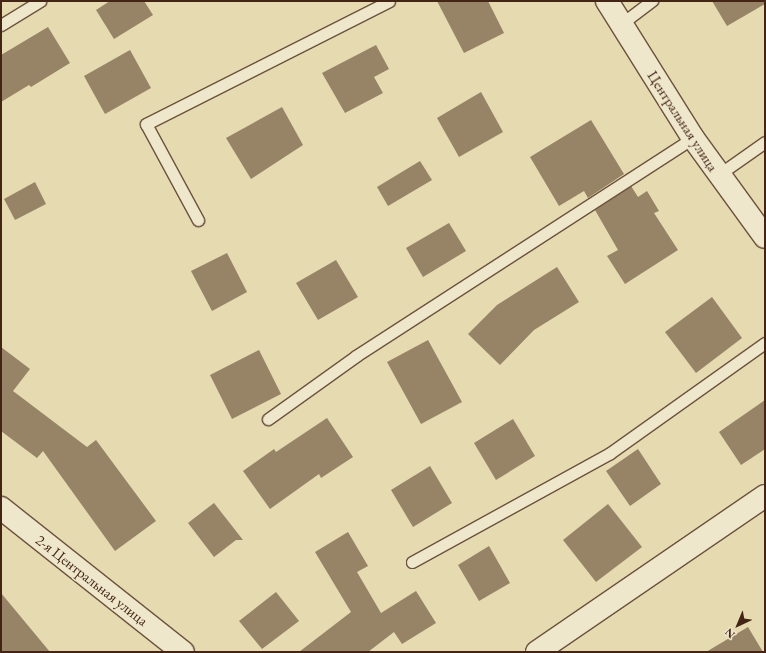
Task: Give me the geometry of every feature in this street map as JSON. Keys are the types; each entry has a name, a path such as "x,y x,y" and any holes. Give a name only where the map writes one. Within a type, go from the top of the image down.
{"street":[{"name":"Центральная улица","path":"607,1 693,138 718,175 765,237"},
{"path":"537,652 765,496"},
{"name":"2-я Центральная улица","path":"1,508 182,652"}],"lane":[{"path":"1,25 40,1"},
{"path":"198,220 146,124 389,1"},
{"path":"621,24 652,1"},
{"path":"268,419 356,356 693,138"},
{"path":"718,175 765,142"},
{"path":"412,562 610,453 765,343"}],"building":[{"path":"110,1 144,1 153,15 114,39 96,10"},
{"path":"437,1 488,1 504,33 464,53"},
{"path":"712,1 765,1 765,4 727,26"},
{"path":"48,27 70,63 31,87 29,85 1,102 1,55"},
{"path":"376,45 389,69 374,77 383,93 345,113 322,73"},
{"path":"130,50 151,88 105,114 84,76"},
{"path":"481,92 503,132 459,157 437,118"},
{"path":"282,107 303,145 251,179 226,138"},
{"path":"591,120 624,174 588,198 584,191 559,206 530,157"},
{"path":"420,161 432,180 388,206 377,187"},
{"path":"35,182 46,204 15,220 4,199"},
{"path":"631,186 638,197 647,191 659,211 654,213 678,250 625,284 607,256 618,250 595,210"},
{"path":"449,223 466,251 423,277 406,248"},
{"path":"227,253 247,292 212,311 191,271"},
{"path":"336,260 358,297 318,320 296,283"},
{"path":"557,267 579,302 534,330 500,365 468,334 497,305"},
{"path":"712,297 742,338 696,373 665,332"},
{"path":"428,340 462,402 421,424 387,362"},
{"path":"1,347 30,369 13,391 87,447 96,440 156,521 115,551 43,451 37,458 1,431"},
{"path":"259,350 281,394 232,419 210,375"},
{"path":"765,400 765,449 741,465 719,432"},
{"path":"327,418 353,457 321,478 319,474 270,509 243,471 274,449 276,452"},
{"path":"513,419 535,456 496,480 474,443"},
{"path":"638,449 661,484 630,506 606,471"},
{"path":"430,466 452,503 413,527 391,490"},
{"path":"214,503 243,540 236,540 214,557 188,523"},
{"path":"608,504 642,547 596,582 563,540"},
{"path":"348,532 368,566 357,572 381,613 416,591 436,623 402,644 394,632 368,652 299,652 351,612 315,552"},
{"path":"489,546 510,583 479,601 458,565"},
{"path":"276,592 299,621 262,649 239,621"},
{"path":"1,593 50,652 1,652"},
{"path":"748,627 763,652 706,652"}]}
